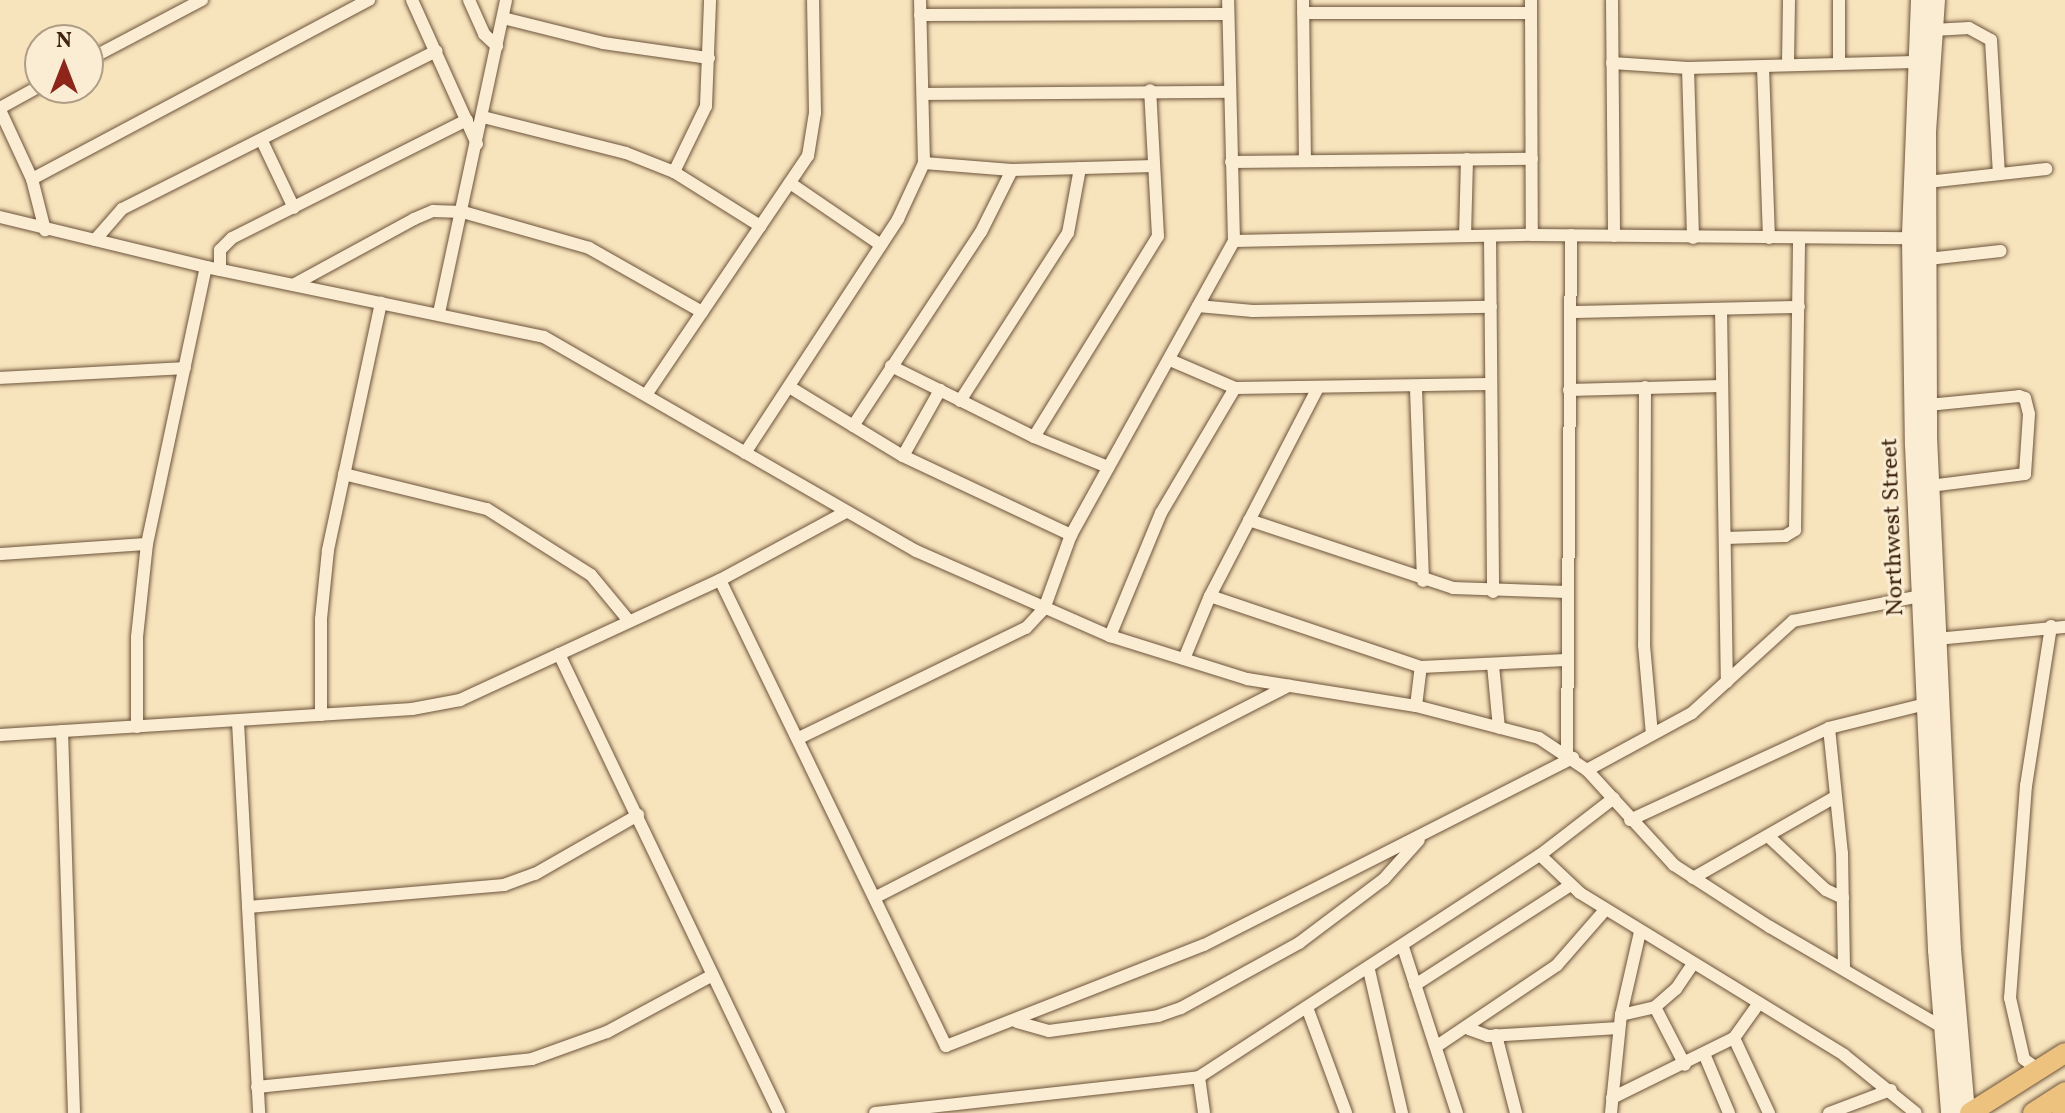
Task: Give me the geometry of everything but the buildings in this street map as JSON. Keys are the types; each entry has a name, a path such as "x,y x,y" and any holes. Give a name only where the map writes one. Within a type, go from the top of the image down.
{"main road":[{"name":"Northwest Street","path":"1920,0 1914,62 1911,238 1921,596 1937,950 1947,1030 1955,1051"},
{"name":"Northwest Street","path":"1936,0 1927,182 1928,405 1955,1051"},
{"path":"1955,1051 1968,1113 2065,1053"},
{"path":"1950,1113 1955,1051"},
{"path":"1993,1113 2065,1067"},
{"path":"2033,1113 2065,1092"}],"street":[{"path":"104,52 202,0"},
{"path":"32,179 369,0"},
{"path":"412,0 477,144"},
{"path":"469,0 484,34 497,46"},
{"path":"439,313 506,0"},
{"path":"674,172 702,118 709,58 710,0"},
{"path":"646,395 808,156 813,137 813,0"},
{"path":"745,453 791,388 881,245 924,163 920,0"},
{"path":"799,738 1026,628 1044,609 1071,535 1234,241 1228,0"},
{"path":"1612,0 1614,236"},
{"path":"1788,64 1789,0"},
{"path":"1839,0 1839,62"},
{"path":"1305,159 1303,6 1531,6 1532,235"},
{"path":"920,15 1002,7 1227,14"},
{"path":"503,18 603,43 709,58"},
{"path":"1933,30 1969,28 1991,40 1999,174"},
{"path":"95,240 122,209 436,51"},
{"path":"1612,63 1688,68 1914,62"},
{"path":"1763,67 1769,238"},
{"path":"1688,68 1693,238"},
{"path":"924,94 1150,90 1229,92"},
{"path":"1034,437 1158,236 1150,90"},
{"path":"24,95 0,109 32,179 45,230"},
{"path":"483,117 609,147 674,172 760,226"},
{"path":"220,270 224,245 467,120"},
{"path":"262,141 294,208"},
{"path":"1465,236 1467,159"},
{"path":"1231,162 1532,159"},
{"path":"924,163 1012,170 1154,166"},
{"path":"960,401 1068,233 1080,168"},
{"path":"1927,182 2046,169"},
{"path":"853,426 981,232 1012,170"},
{"path":"790,183 881,245"},
{"path":"293,285 414,219 433,211 463,212 589,248 702,312"},
{"path":"0,217 206,267 517,328 562,343 916,551 1110,636 1289,686 1416,706 1539,738 1587,770 1630,820 1693,878 1947,1030"},
{"path":"1234,241 1532,235 1911,238"},
{"path":"1570,756 1566,660 1571,235"},
{"path":"1490,236 1493,592"},
{"path":"1726,538 1785,536 1795,530 1799,239"},
{"path":"1928,259 2001,251"},
{"path":"137,727 137,637 147,544 206,267"},
{"path":"321,715 321,619 344,474 381,303"},
{"path":"1198,306 1253,311 1491,307"},
{"path":"1571,312 1799,307"},
{"path":"1721,309 1727,682"},
{"path":"1170,360 1235,388 1416,389 1489,384"},
{"path":"891,366 1034,437 1108,467"},
{"path":"0,378 185,368"},
{"path":"1569,390 1721,386"},
{"path":"1645,387 1644,658 1652,734"},
{"path":"791,388 903,456 1071,535"},
{"path":"1110,636 1161,513 1235,388"},
{"path":"1416,389 1423,581"},
{"path":"903,456 940,390"},
{"path":"1184,659 1210,596 1317,390"},
{"path":"1928,405 2019,396 2025,398 2029,414 2025,474 1930,486"},
{"path":"344,474 487,509 591,575 629,621"},
{"path":"0,735 412,709 460,700 720,580 846,512"},
{"path":"1249,520 1423,581 1493,592 1567,592"},
{"path":"0,554 147,544"},
{"path":"720,580 946,1046 1204,945 1570,756"},
{"path":"1210,596 1421,667 1566,660"},
{"path":"1587,770 1692,713 1793,621 1921,596"},
{"path":"2039,1070 2024,1059 2010,998 2026,786 2051,626"},
{"path":"1937,639 2065,627"},
{"path":"559,654 779,1113"},
{"path":"1493,665 1499,728"},
{"path":"1416,706 1421,667"},
{"path":"876,897 1289,686"},
{"path":"1630,820 1829,728 1926,704"},
{"path":"238,722 259,1113"},
{"path":"1829,728 1843,898 1844,968"},
{"path":"62,731 74,1113"},
{"path":"1693,878 1835,797"},
{"path":"875,1113 1199,1077 1369,970 1540,855 1614,798"},
{"path":"248,907 504,885 535,874 638,815"},
{"path":"1015,1021 1049,1031 1181,1008 1299,943 1384,879 1424,834"},
{"path":"1768,836 1826,890 1843,898"},
{"path":"1540,855 1571,885 1605,910 1759,1003 1891,1090 1916,1113"},
{"path":"1415,985 1571,885"},
{"path":"1437,1046 1469,1029 1557,965 1605,910"},
{"path":"1611,1113 1620,1022 1640,932"},
{"path":"1403,947 1457,1113"},
{"path":"1469,1029 1496,1035 1620,1022 1655,1007 1676,989 1693,964"},
{"path":"1369,970 1402,1113"},
{"path":"257,1087 532,1059 607,1032 713,975"},
{"path":"1612,1098 1705,1056 1734,1038 1759,1003"},
{"path":"1655,1007 1685,1065"},
{"path":"1308,1010 1346,1113"},
{"path":"1496,1035 1516,1113"},
{"path":"1734,1038 1769,1113"},
{"path":"1705,1056 1729,1113"},
{"path":"1199,1077 1204,1113"},
{"path":"1829,1113 1891,1090"}]}
